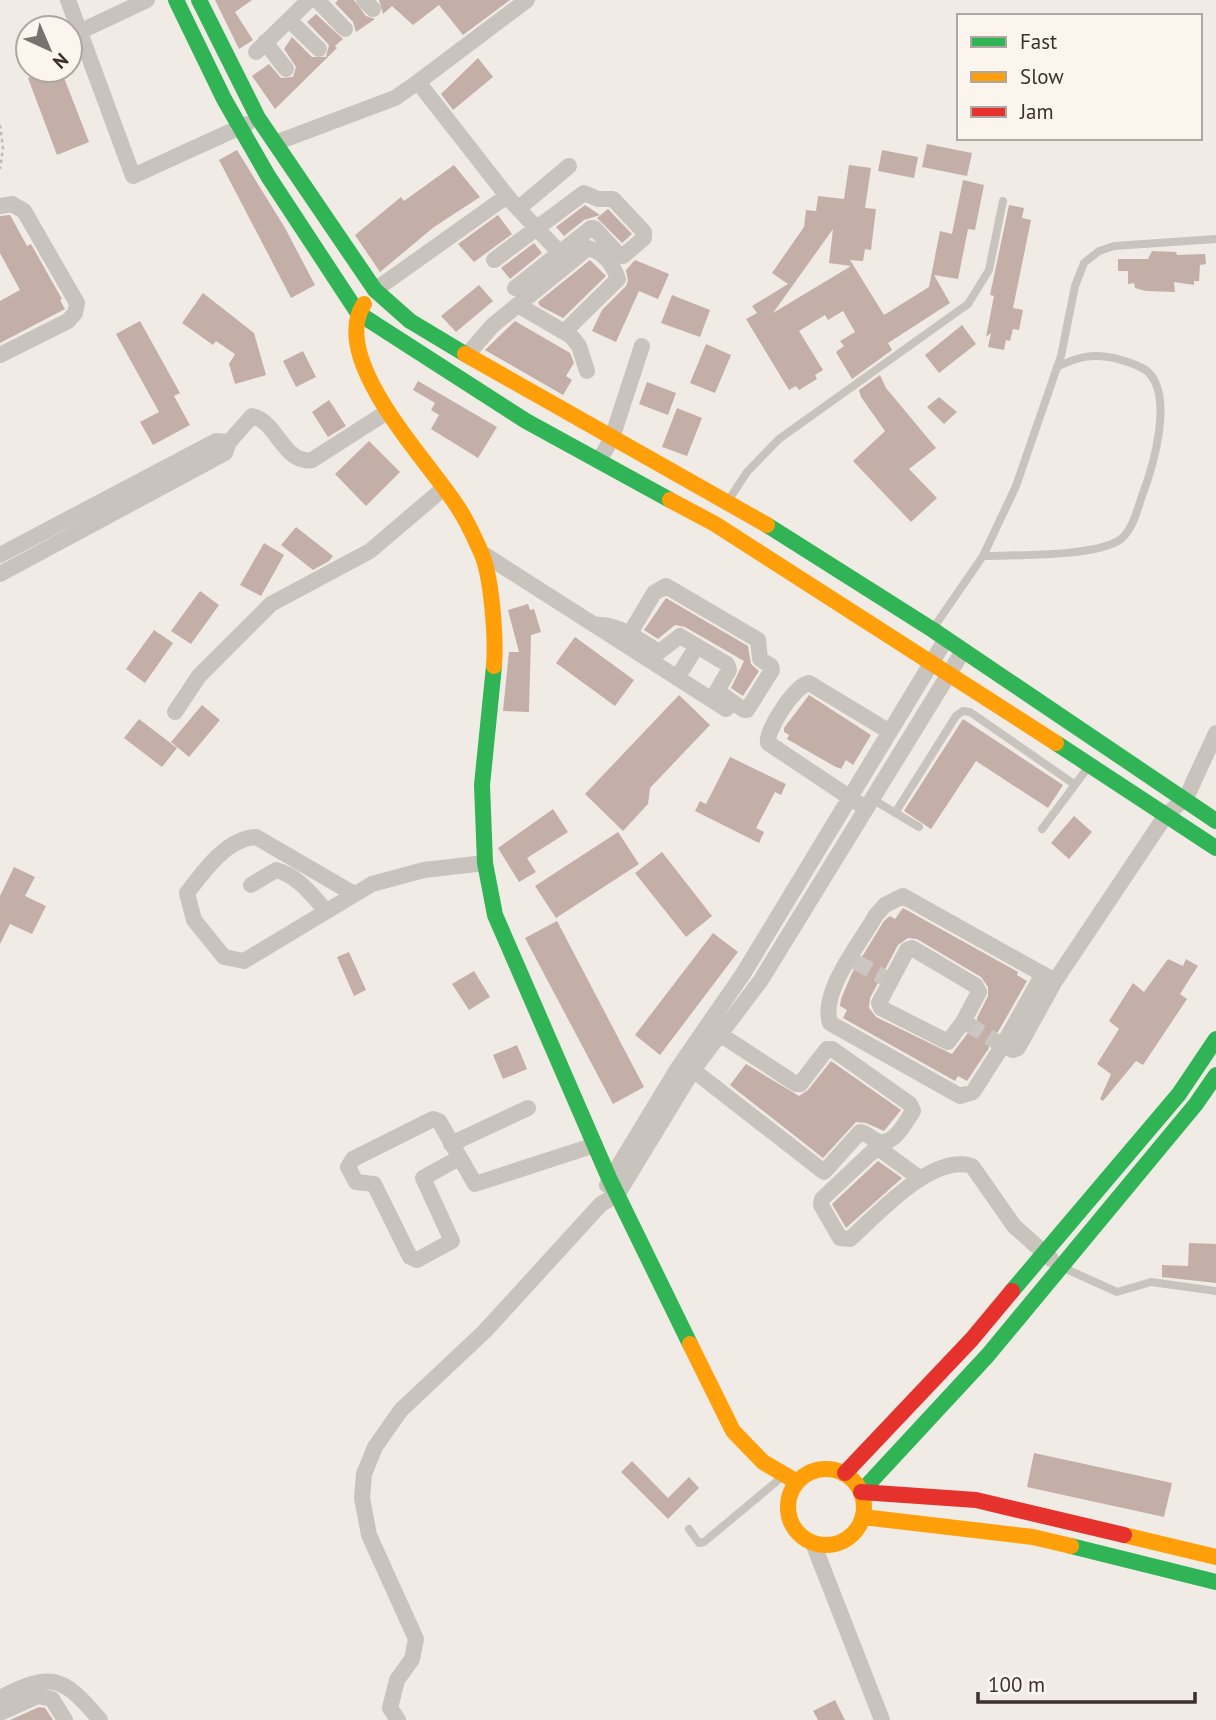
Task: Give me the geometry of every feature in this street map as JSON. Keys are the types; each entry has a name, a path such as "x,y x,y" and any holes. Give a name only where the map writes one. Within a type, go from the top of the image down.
{"street":[{"path":"84,30 147,0"},
{"path":"176,0 240,127 268,176 358,313 526,421 713,523 932,662 1216,848"},
{"path":"199,0 258,118 374,290 410,321 612,438 728,500 939,635 1216,821"},
{"path":"286,69 261,47 309,0"},
{"path":"317,0 345,29"},
{"path":"275,143 395,99 527,0"},
{"path":"289,20 319,49"},
{"path":"84,45 133,176 258,118"},
{"path":"418,82 507,196 560,253"},
{"path":"519,208 569,166"},
{"path":"494,260 587,192 598,199 613,199 644,232 644,238 624,256 619,255 594,228 515,288"},
{"path":"507,196 374,290 358,313 358,341 368,377 387,412 444,488 482,553 496,640 482,785 485,863 495,915 609,1178 733,1431 763,1462 790,1478 819,1469 845,1473 861,1492 863,1517 848,1538 837,1544 813,1544 802,1537 789,1517 787,1504 790,1478"},
{"path":"0,206 12,204 24,211 77,303 75,313 68,321 0,355"},
{"path":"467,355 493,325 588,248 599,251 614,268 618,279 564,332"},
{"path":"519,305 564,332 579,346 587,371"},
{"path":"432,362 444,341"},
{"path":"599,461 612,438 642,345"},
{"path":"3,559 216,441 229,442 252,416 261,418 295,457 304,462 312,460 387,412"},
{"path":"175,712 199,676 271,604 370,551 444,488"},
{"path":"713,523 728,500"},
{"path":"482,553 728,711"},
{"path":"594,625 605,623 659,652 680,636 727,664 729,670 717,691 719,695 747,710 772,670 771,666 760,659 758,640 666,586 654,593 629,635"},
{"path":"398,1720 390,1708 397,1681 412,1659 415,1639 369,1535 362,1498 364,1474 374,1447 401,1410 485,1331 601,1204 617,1195 693,1070 743,974 932,662 939,635"},
{"path":"677,678 697,646"},
{"path":"601,1204 609,1178 713,1030 761,980 963,651"},
{"path":"869,804 851,799 768,743 768,734 796,688 808,683 890,732"},
{"path":"1049,978 902,896 885,905 876,915 854,961 829,995 826,1010 830,1023 960,1096 973,1092 1000,1043 1013,1050 1018,1048 1049,978 1166,816 1186,799 1216,733"},
{"path":"1084,763 1095,738"},
{"path":"354,894 256,837 242,837 209,865 187,893 194,920 224,957 244,961 372,884 424,870 485,863"},
{"path":"251,885 276,870 284,872 294,877 326,911"},
{"path":"912,948 976,986 978,992 965,1023 948,1042 881,1008 879,1003 889,980 907,950 912,948"},
{"path":"693,1070 824,1172 860,1132 878,1142 888,1141 895,1137 913,1111 910,1104 832,1049 827,1049 800,1084 796,1084 713,1030"},
{"path":"845,1473 972,1339 1179,1094 1216,1039"},
{"path":"861,1492 988,1355 1216,1075"},
{"path":"528,1108 455,1151 423,1180 452,1241 421,1259 414,1259 374,1184 356,1182 349,1164 433,1119 439,1121 455,1151 471,1181 479,1184 595,1145"},
{"path":"918,1177 890,1155 881,1150 873,1151 822,1199 821,1205 840,1238 850,1239 918,1177 963,1163 972,1166 1006,1216 1061,1267"},
{"path":"861,1492 976,1500 1216,1557"},
{"path":"863,1517 1033,1537 1216,1582"},
{"path":"813,1544 882,1720"},
{"path":"0,1698 31,1681 52,1680 85,1702 100,1720"},
{"path":"0,1713 38,1696 52,1699 65,1720"}],"lane":[{"path":"728,500 747,472 779,439 968,303 989,270 1003,201"},
{"path":"939,635 984,556 1016,486 1057,368 1075,286 1084,263 1099,251 1114,246 1216,239"},
{"path":"984,556 1072,552 1106,546 1121,538 1131,525 1159,436 1159,405 1155,382 1139,367 1093,354 1057,368"},
{"path":"895,813 956,716 963,711 970,712 1074,784"},
{"path":"1042,829 1074,784 1084,763"},
{"path":"869,804 895,813 919,827"},
{"path":"1061,1267 1117,1292 1151,1282 1216,1292"},
{"path":"689,1529 699,1542 713,1537 790,1478"}],"path":[{"path":"0,125 3,149 0,169"}],"building":[{"path":"215,0 252,0 235,12 253,40 239,49"},
{"path":"338,0 354,0 366,16 375,19 356,32 353,22 335,3"},
{"path":"379,0 510,0 463,35 439,5 413,25 392,6 383,14"},
{"path":"316,14 343,39 335,46 337,48 275,109 252,76 269,64 281,78 293,77 296,67 284,49 292,37 312,57 326,57 329,45 307,22"},
{"path":"478,58 493,77 453,110 441,94"},
{"path":"30,84 66,84 89,142 57,155"},
{"path":"927,144 972,153 967,176 922,167"},
{"path":"237,150 285,228 315,285 291,298 219,160"},
{"path":"882,150 918,157 914,178 878,171"},
{"path":"454,165 480,197 434,227 380,272 355,235 401,197 404,201"},
{"path":"849,165 871,168 865,208 876,209 871,250 865,249 863,261 850,260 884,315 929,287 940,231 952,234 963,180 984,185 975,230 968,229 958,279 934,275 950,303 888,343 892,350 852,379 836,352 844,346 840,341 855,332 843,311 828,320 825,315 799,331 823,370 815,375 817,379 799,390 796,386 789,390 746,319 757,313 752,306 788,284 772,273 804,227 806,210 816,211 818,196 844,199","holes":["833,229 829,263 851,266 773,313"]},
{"path":"585,205 600,215 584,220 564,236 556,227"},
{"path":"1009,205 1024,208 1022,218 1031,220 1013,308 1023,310 1019,330 1013,329 1010,341 1006,340 1004,350 988,347 991,333 986,337 994,296 990,295"},
{"path":"608,209 632,234 622,243 597,218"},
{"path":"10,215 27,246 31,244 65,309 0,343 0,301 20,290 0,253 0,216"},
{"path":"498,215 512,234 474,262 458,244"},
{"path":"534,243 542,253 510,279 501,268"},
{"path":"1152,251 1176,252 1177,255 1205,254 1206,264 1200,265 1199,281 1194,281 1194,285 1174,282 1175,292 1146,291 1135,288 1134,283 1128,284 1128,271 1118,271 1118,259 1148,259"},
{"path":"590,260 606,276 563,318 540,306 538,302"},
{"path":"635,260 669,274 658,299 639,291 616,342 592,331 602,310 626,286 626,270"},
{"path":"479,285 493,301 456,332 441,316"},
{"path":"203,293 254,333 266,375 235,384 229,364 235,354 216,341 213,345 182,323"},
{"path":"672,295 710,310 700,337 661,323"},
{"path":"140,321 180,393 174,396 190,425 153,445 140,422 159,412 116,334"},
{"path":"515,321 570,353 574,363 566,376 572,380 563,395 485,350"},
{"path":"962,325 976,344 939,373 925,355"},
{"path":"706,344 731,355 715,393 690,383"},
{"path":"303,351 316,377 296,387 283,361"},
{"path":"880,375 886,388 936,448 909,469 937,498 911,522 853,461 885,431 859,390"},
{"path":"418,381 497,427 478,458 431,429 439,415 431,410 435,403 413,390"},
{"path":"647,382 676,393 668,415 639,404"},
{"path":"939,397 957,412 944,424 927,407"},
{"path":"329,400 346,426 328,437 312,412"},
{"path":"677,408 702,418 687,456 662,447"},
{"path":"369,441 400,472 366,506 335,474"},
{"path":"296,527 333,556 329,561 313,570 281,545"},
{"path":"264,543 284,555 261,596 240,585"},
{"path":"200,591 219,605 191,644 171,631"},
{"path":"666,598 748,646 751,664 759,671 743,696 731,688 744,661 685,627 675,625 658,639 644,630"},
{"path":"528,604 530,610 534,609 541,632 531,635 529,712 503,711 509,652 519,652 508,610"},
{"path":"154,630 173,643 145,683 126,669"},
{"path":"575,637 634,680 615,706 556,663"},
{"path":"679,695 710,725 650,788 648,804 623,831 585,794"},
{"path":"809,695 871,735 853,765 846,760 841,769 787,739 789,735 784,732 784,728"},
{"path":"202,705 220,720 189,757 171,742"},
{"path":"139,719 177,748 162,767 124,738"},
{"path":"963,719 1063,785 1048,808 976,761 931,829 904,811"},
{"path":"730,757 786,784 781,795 775,792 756,828 764,832 759,843 695,811 700,801 706,804"},
{"path":"553,809 568,832 527,858 536,872 519,882 498,848"},
{"path":"1074,816 1092,832 1069,859 1051,843"},
{"path":"618,832 639,864 556,918 535,886"},
{"path":"662,852 712,916 686,937 635,873"},
{"path":"14,867 35,877 25,896 46,906 32,934 10,924 0,944 0,896"},
{"path":"903,908 1018,972 1017,975 1027,981 998,1032 988,1037 989,1048 967,1081 958,1076 955,1081 843,1018 847,1010 840,1006 841,999 852,973 884,921 890,916 895,919","holes":["908,938 917,939 981,977 988,987 988,996 977,1018 977,1028 967,1034 952,1054 876,1017 869,1008 870,998 898,945"]},
{"path":"557,921 644,1087 613,1104 525,938"},
{"path":"713,933 738,952 660,1055 635,1035"},
{"path":"349,952 366,990 354,996 337,957"},
{"path":"1168,959 1183,966 1186,959 1198,966 1180,994 1187,999 1143,1065 1136,1061 1103,1101 1100,1099 1111,1074 1097,1064 1119,1029 1109,1021 1133,983 1144,992"},
{"path":"474,971 490,997 469,1010 452,984"},
{"path":"517,1045 527,1069 503,1079 493,1055"},
{"path":"831,1061 901,1110 884,1131 866,1123 856,1122 823,1158 730,1085 746,1064 799,1096 808,1090"},
{"path":"878,1161 902,1178 846,1228 832,1204"},
{"path":"1189,1243 1216,1244 1216,1283 1162,1277 1162,1265 1188,1266"},
{"path":"1034,1453 1172,1483 1164,1517 1027,1487"},
{"path":"632,1461 668,1498 689,1477 699,1488 668,1519 621,1472"},
{"path":"835,1700 845,1720 818,1720 813,1711"},
{"path":"39,1707 45,1708 53,1720 10,1720"}],"tunnel":[{"path":"856,962 887,979"},
{"path":"968,1024 997,1042"}],"traffic: fast":[{"path":"176,0 224,99 268,176 358,313 526,421 670,500"},
{"path":"199,0 258,118 375,290 410,321 465,354"},
{"path":"767,525 933,630 1216,821"},
{"path":"494,666 482,785 485,863 495,915 609,1178 690,1344"},
{"path":"1056,743 1216,848"},
{"path":"1012,1291 1179,1094 1216,1039"},
{"path":"861,1492 988,1355 1196,1104 1216,1075"},
{"path":"1071,1546 1216,1582"}],"traffic: slow":[{"path":"364,304 356,326 359,352 370,379 404,435 459,508 484,561 492,607 494,666"},
{"path":"465,354 767,525"},
{"path":"670,500 715,524 1056,743"},
{"path":"690,1344 733,1431 763,1462 797,1482"},
{"path":"826,1469 841,1472 853,1480 861,1492 864,1507 861,1522 853,1534 841,1542 826,1545 811,1542 799,1534 791,1522 788,1507 791,1492 799,1480 811,1472 826,1469"},
{"path":"863,1517 1033,1537 1071,1546"},
{"path":"1124,1535 1216,1557"}],"traffic: jam":[{"path":"845,1473 972,1339 1012,1291"},
{"path":"861,1492 976,1500 1124,1535"}]}
